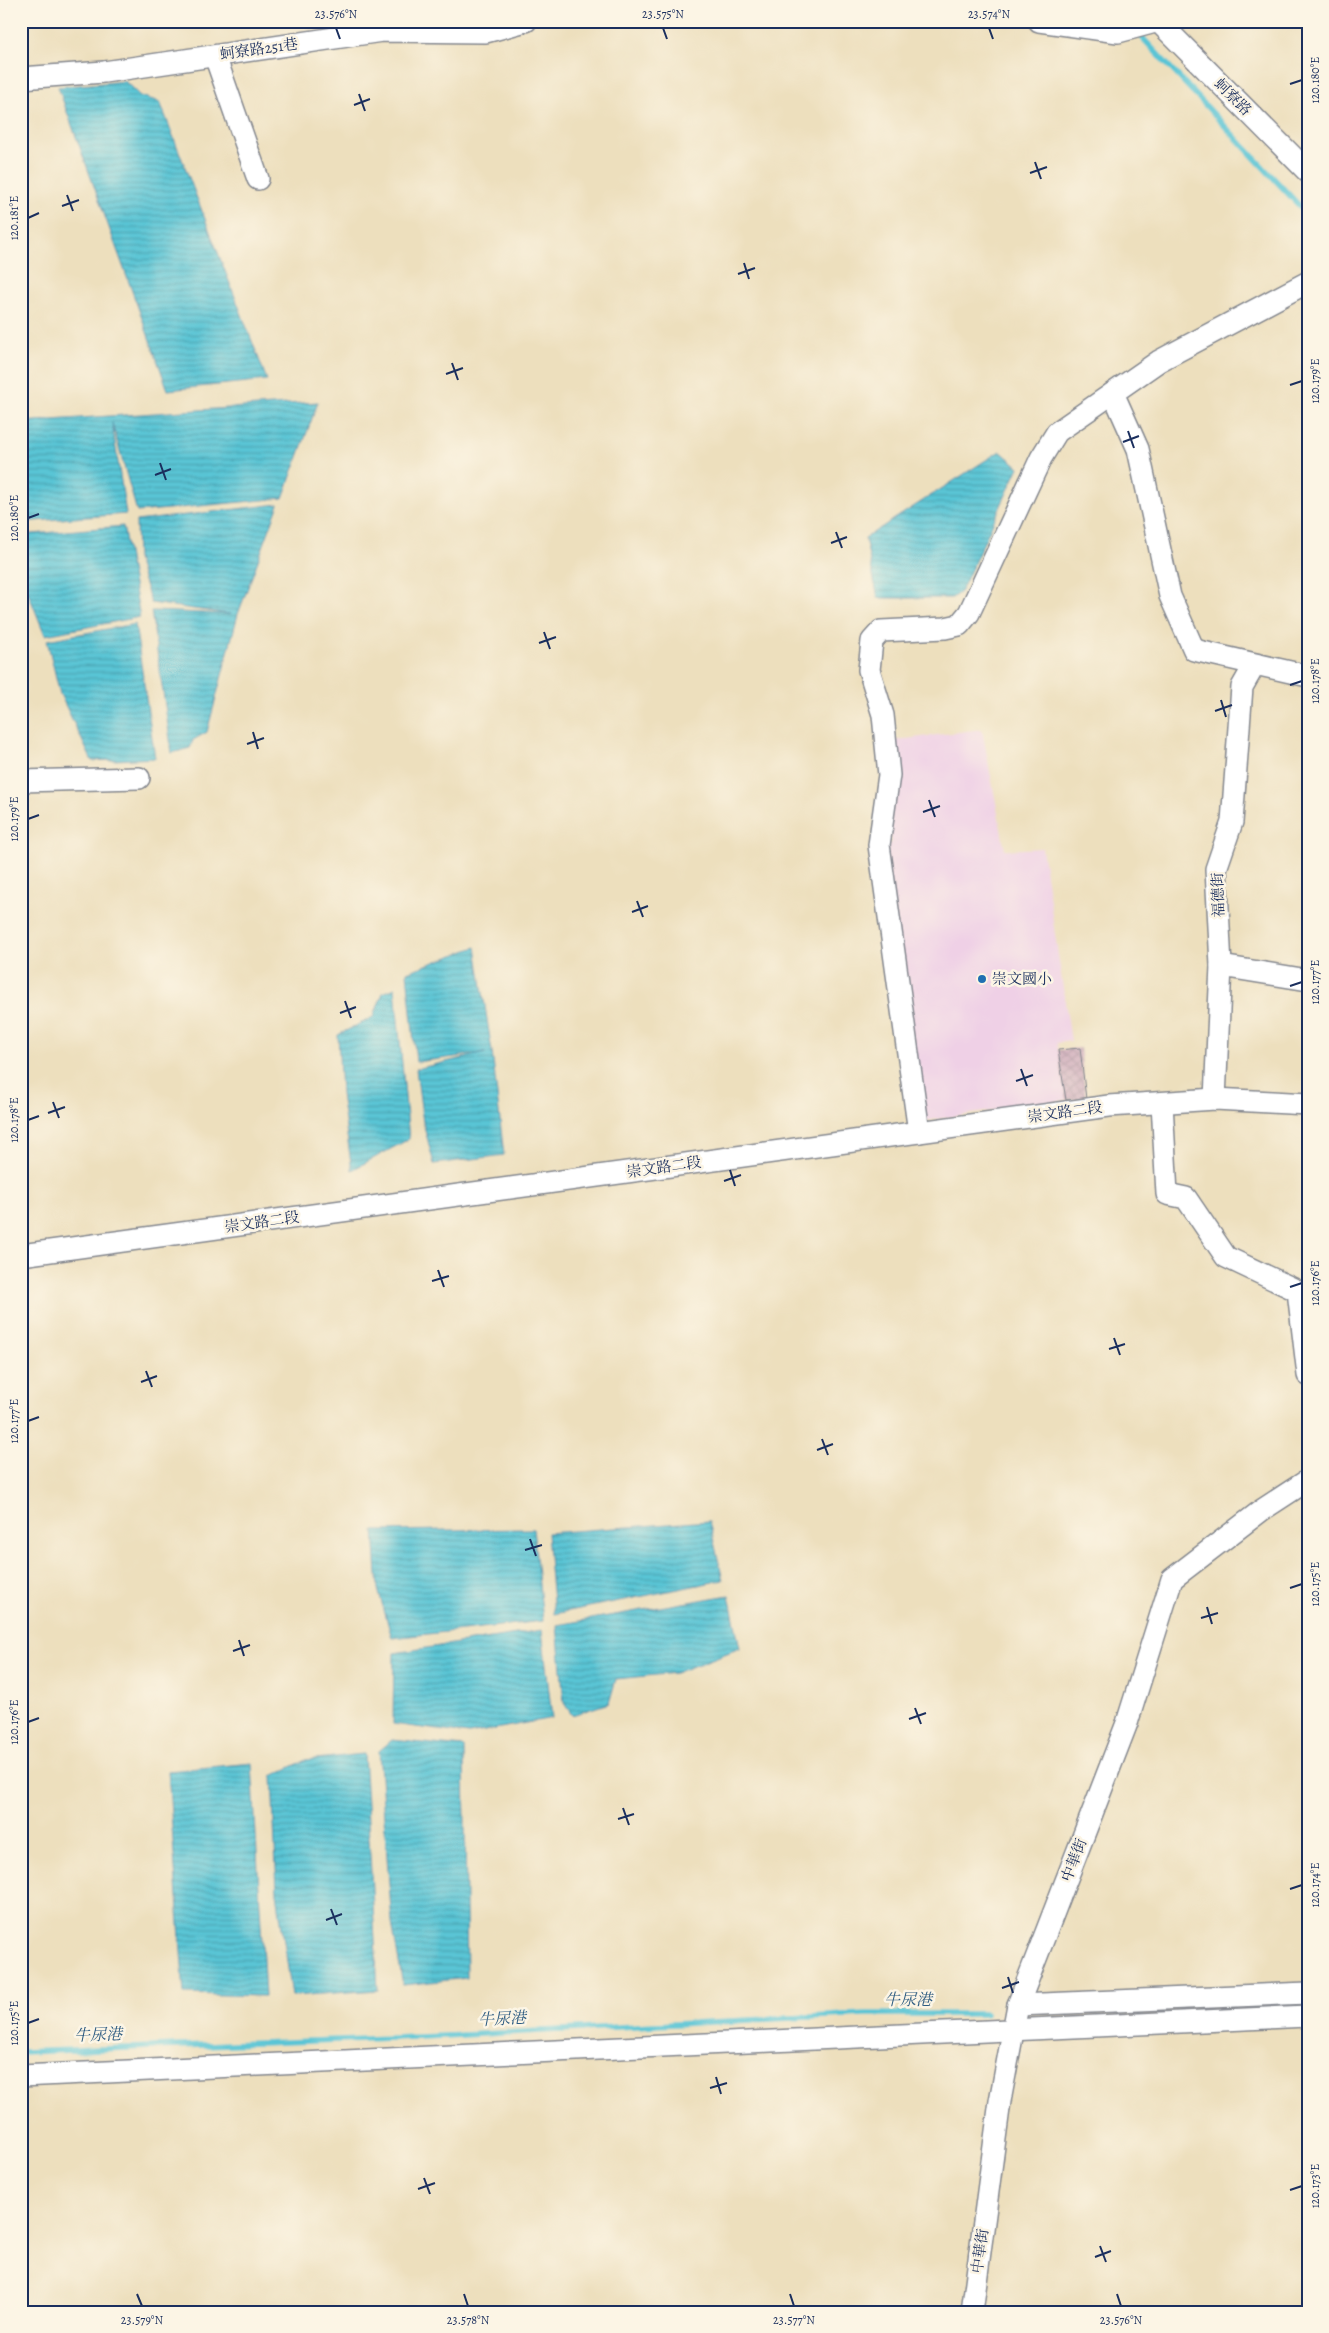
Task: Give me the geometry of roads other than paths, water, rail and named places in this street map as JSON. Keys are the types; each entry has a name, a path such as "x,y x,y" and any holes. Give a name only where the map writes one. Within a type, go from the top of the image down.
{"street":[{"name":"蚵寮路251巷","path":"21,78 104,72 382,31 486,32 526,21"},
{"path":"1039,21 1118,32 1146,25"},
{"name":"蚵寮路","path":"1146,25 1308,172"},
{"path":"216,56 258,179"},
{"path":"919,1132 879,845 889,775 883,715 869,670 872,641 881,631 944,628 959,625 969,613 1041,458 1056,432 1159,361 1308,282"},
{"path":"1113,393 1138,449 1170,596 1194,650 1254,666 1308,676"},
{"name":"福德街","path":"1215,1099 1221,966 1216,869 1232,822 1242,687 1254,666"},
{"path":"21,781 139,778"},
{"path":"1221,966 1308,980"},
{"name":"崇文路二段","path":"21,1255 1108,1106 1215,1099 1308,1104"},
{"path":"1162,1103 1167,1194 1186,1198 1226,1257 1303,1289 1308,1375"},
{"name":"中華街","path":"972,2312 1000,2102 1018,2005 1127,1723 1172,1579 1262,1510 1308,1480"},
{"path":"1018,2005 1308,1992"},
{"path":"21,2076 1308,2016"}],"water":[{"path":"125,81 140,96 160,102 267,380 168,390 58,87"},
{"path":"318,402 283,498 137,512 112,423 126,514 21,522 21,422"},
{"path":"1000,451 1019,467 961,591 952,598 878,598 865,538"},
{"path":"279,504 238,614 207,732 193,740 190,748 172,753 151,611 230,614 151,603 137,559 136,521"},
{"path":"123,526 140,617 45,635 21,575 21,535"},
{"path":"135,624 155,758 92,761 60,694 47,640"},
{"path":"476,947 492,1052 504,1155 434,1164 423,1122 416,1069 485,1053 416,1062 407,972"},
{"path":"395,988 409,1139 352,1170 341,1094 338,1035 373,1017 383,993"},
{"path":"709,1521 723,1580 554,1614 547,1533"},
{"path":"533,1529 543,1621 392,1638 378,1589 374,1531"},
{"path":"729,1595 740,1648 675,1673 616,1679 609,1703 572,1715 564,1703 557,1625"},
{"path":"542,1630 552,1718 469,1734 393,1724 394,1653"},
{"path":"392,1740 464,1747 467,1978 403,1985 392,1923 379,1751"},
{"path":"364,1754 378,1990 292,1996 277,1893 272,1776 306,1760"},
{"path":"252,1763 265,1996 184,1994 168,1771"}],"waterway":[{"path":"1137,32 1308,215"},
{"name":"牛尿港","path":"21,2052 444,2036 866,2014 985,2014"}],"place":[{"name":"崇文國小","path":"982,979"}]}
